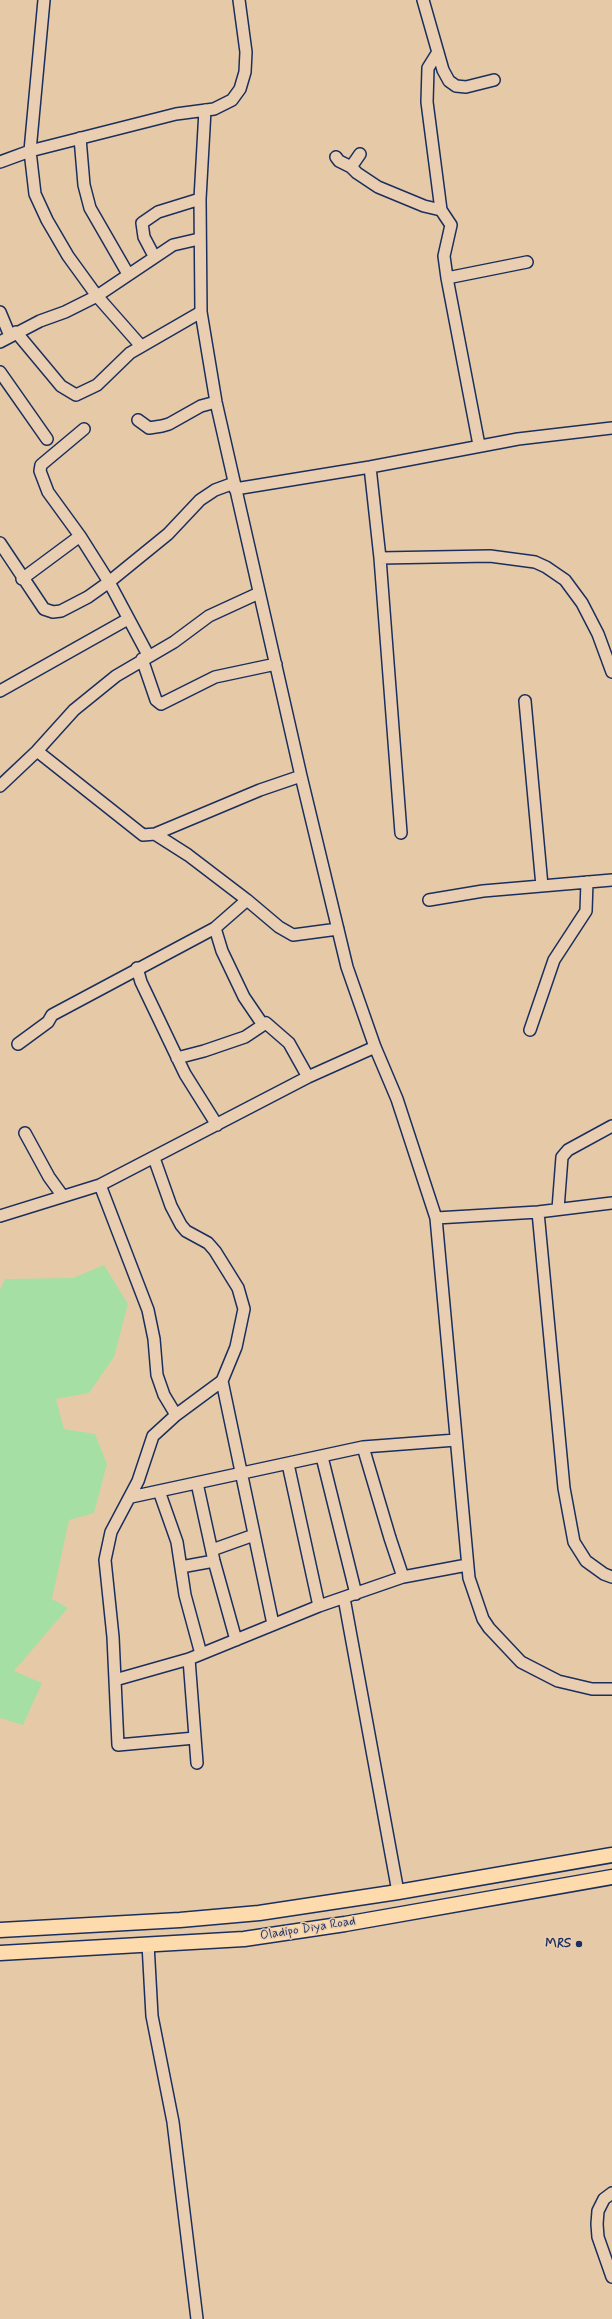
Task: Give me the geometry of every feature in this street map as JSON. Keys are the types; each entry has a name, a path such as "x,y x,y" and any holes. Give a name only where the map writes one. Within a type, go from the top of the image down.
{"main road":[{"name":"Oladipo Diya Road","path":"0,1930 180,1920 259,1913 398,1892 612,1855"},
{"name":"Oladipo Diya Road","path":"0,1953 244,1939 346,1924 570,1883 612,1878"},
{"path":"570,1883 612,1883"}],"street":[{"path":"44,0 30,151 31,177 37,200 68,256 97,296 141,346"},
{"path":"0,162 30,151 176,114 205,110 226,104 232,100 240,89 245,72 246,52 239,0"},
{"path":"423,0 438,52 449,81 456,86 466,88 494,80"},
{"path":"438,52 428,68 427,102 441,210 451,225 444,256 446,278 479,445"},
{"path":"205,110 199,239 201,312 216,402 301,776 338,930 359,1004 397,1099 436,1218 469,1578 483,1619 496,1639 521,1662 558,1681 592,1689 612,1689"},
{"path":"80,138 84,185 90,208 128,274"},
{"path":"351,167 360,154"},
{"path":"336,157 339,162 351,167 378,187 424,206 441,210"},
{"path":"154,256 144,237 142,223 158,212 200,199"},
{"path":"0,342 13,334 97,296 154,256 173,245 199,239"},
{"path":"446,278 528,262"},
{"path":"0,312 13,334 61,386 76,395 97,385 110,375 123,359 141,346 201,312"},
{"path":"0,372 47,440"},
{"path":"138,420 149,428 162,426 169,424 201,406 216,402"},
{"path":"0,543 22,579 44,609 53,612 61,611 75,605 109,582 168,534 200,500 215,490 370,467 479,445 612,428"},
{"path":"84,429 41,465 40,471 48,492 80,536 109,582 128,619 145,657 156,700 161,704 215,677 276,664"},
{"path":"370,467 380,558 401,833"},
{"path":"22,579 80,536"},
{"path":"380,558 490,556 535,562 546,567 565,580 582,603 598,634 612,672"},
{"path":"0,786 37,751 74,710 116,676 145,657 174,642 226,607 259,593"},
{"path":"0,691 128,619"},
{"path":"526,701 542,886"},
{"path":"37,751 141,834 155,834 260,790 301,776"},
{"path":"155,834 188,854 279,927 293,935 338,930"},
{"path":"429,900 483,892 612,880"},
{"path":"530,1030 554,960 586,911 586,882"},
{"path":"18,1044 48,1022 52,1015 92,995 137,968 215,928 247,900"},
{"path":"215,928 222,951 244,997 263,1025"},
{"path":"137,968 141,982 177,1058 217,1125"},
{"path":"177,1058 204,1051 244,1036 263,1025 270,1025 289,1043 308,1077"},
{"path":"0,1216 62,1195 100,1185 308,1077 375,1047"},
{"path":"558,1210 562,1157 568,1150 612,1126"},
{"path":"25,1134 49,1177 62,1195"},
{"path":"154,1158 171,1206 180,1225 186,1231 208,1243 238,1288 244,1309 236,1347 222,1381 176,1415 153,1436 138,1481 131,1497 117,1518 111,1532 105,1560 115,1680 118,1745 195,1738"},
{"path":"100,1185 146,1304 152,1323 157,1375 164,1395 176,1415"},
{"path":"436,1218 538,1212 612,1203"},
{"path":"538,1212 564,1488 574,1542 586,1561 604,1574 612,1577"},
{"path":"222,1381 273,1624"},
{"path":"131,1497 363,1447 456,1440"},
{"path":"363,1447 403,1577"},
{"path":"322,1457 356,1594"},
{"path":"288,1464 319,1606"},
{"path":"197,1483 213,1556 236,1640"},
{"path":"159,1491 177,1542 185,1595 202,1654"},
{"path":"181,1567 213,1556 254,1535"},
{"path":"115,1680 190,1659 319,1606 403,1577 467,1565"},
{"path":"344,1598 398,1892"},
{"path":"190,1659 197,1763"},
{"path":"148,1944 152,2016 173,2122 197,2319"},
{"path":"612,2193 604,2199 598,2211 597,2224 598,2237 612,2277"}],"green space":[{"path":"104,1265 128,1304 114,1357 89,1393 56,1399 64,1429 95,1434 107,1464 94,1513 69,1520 52,1599 68,1608 14,1671 42,1683 23,1725 0,1718 0,1290 5,1279 73,1278"}],"place":[{"name":"MRS","path":"579,1944"}]}
